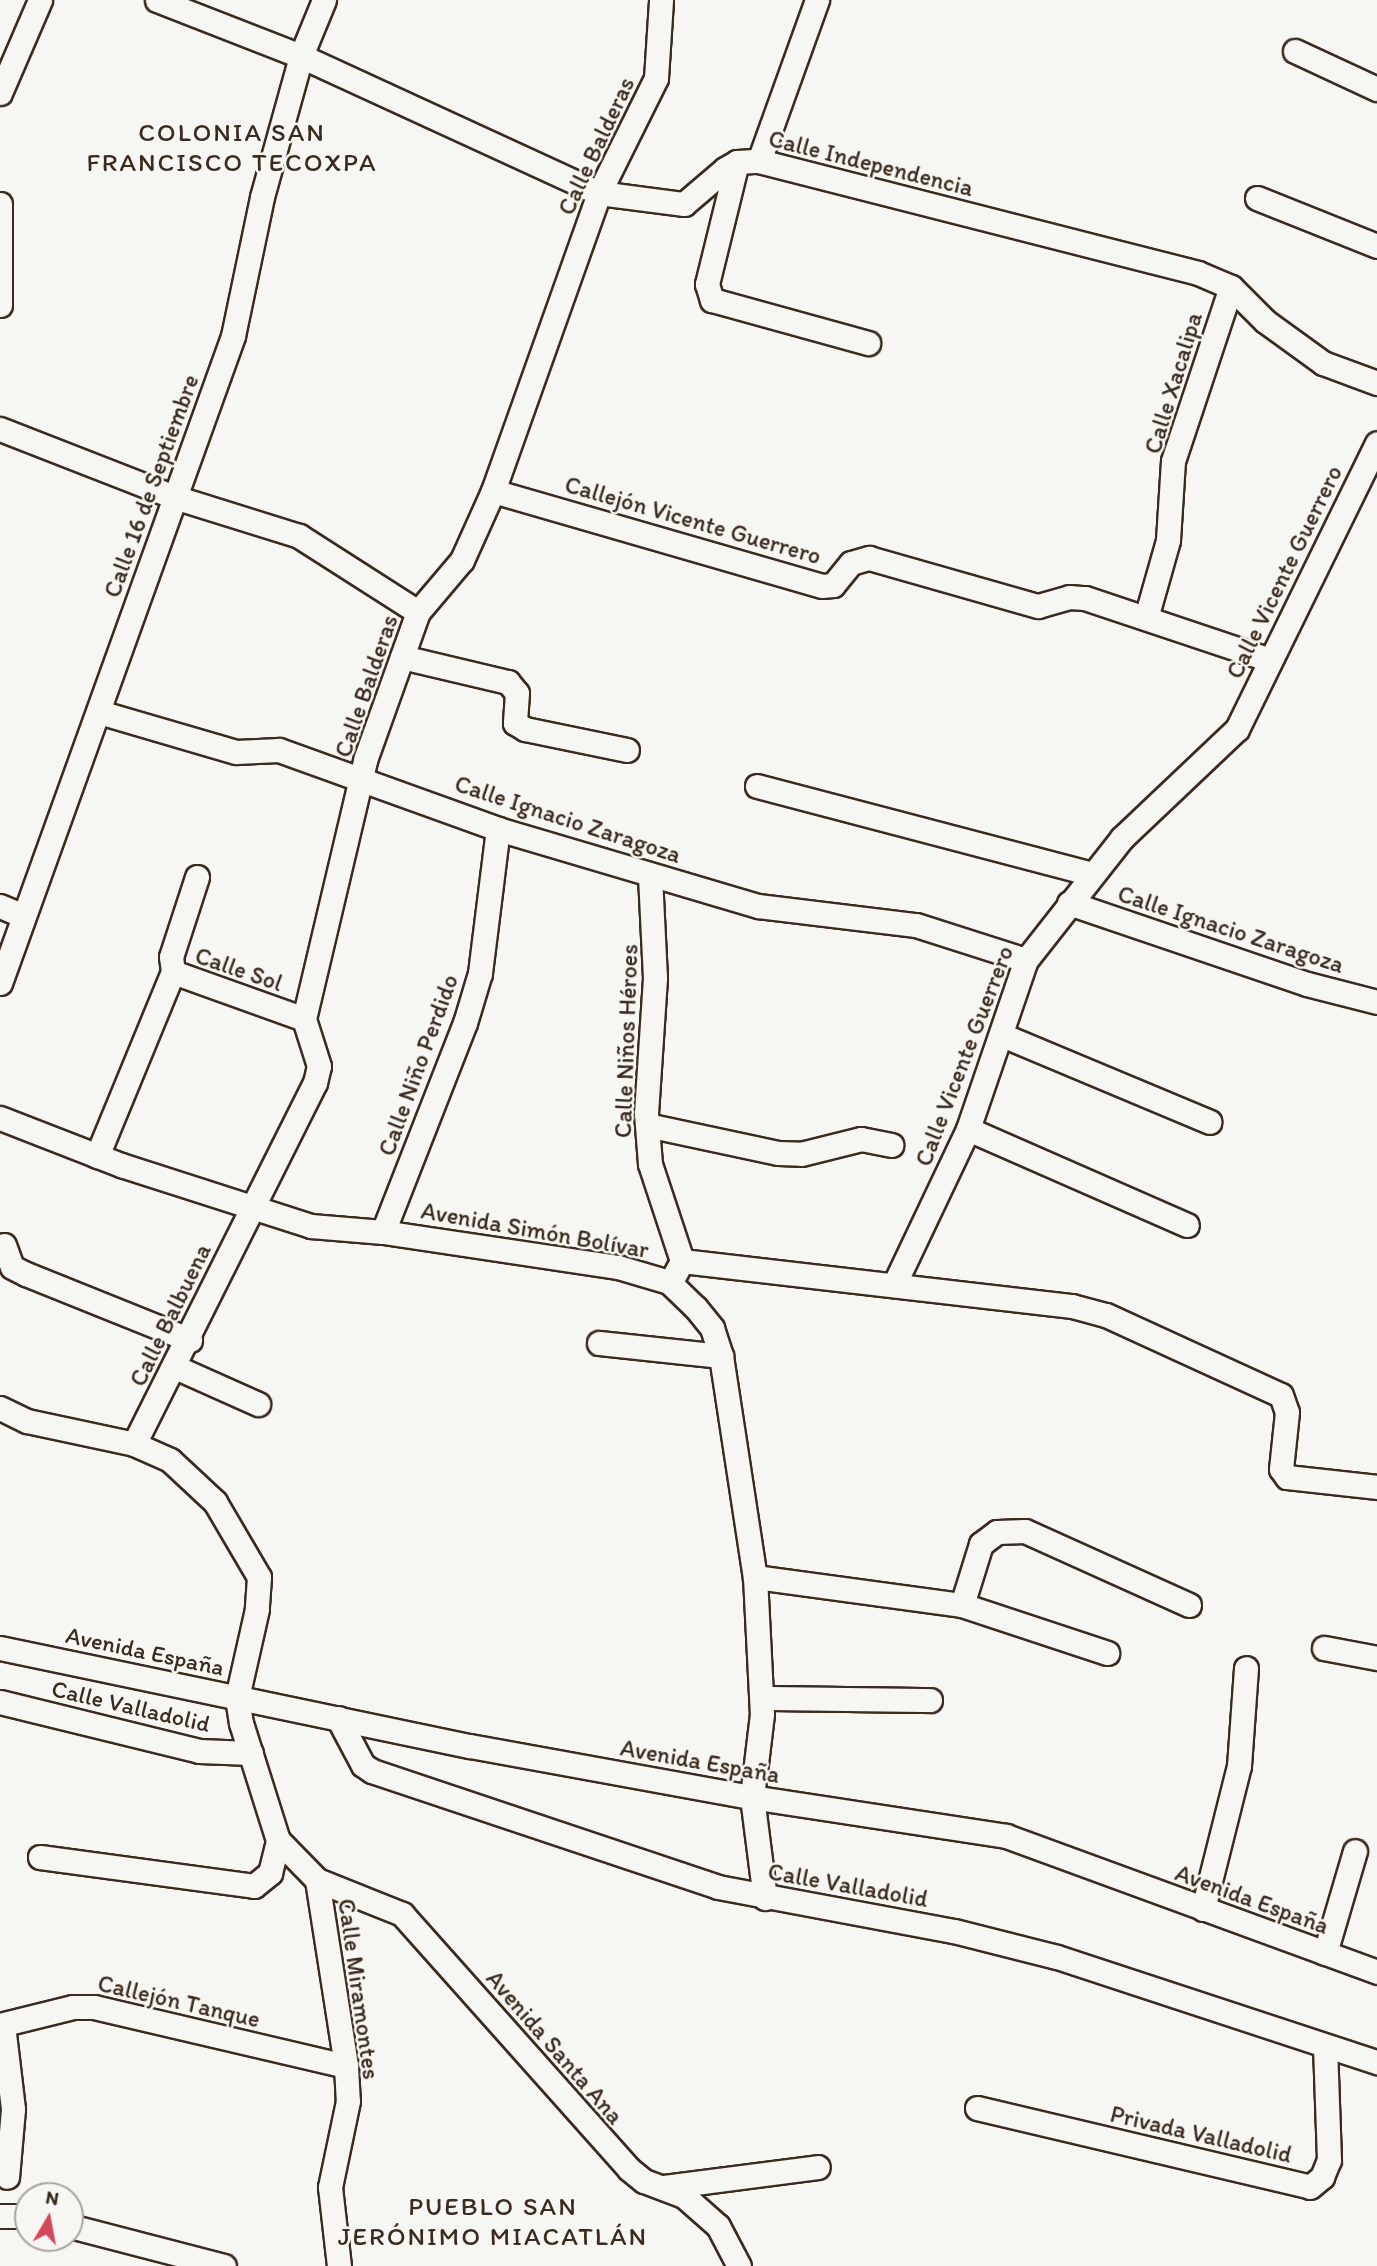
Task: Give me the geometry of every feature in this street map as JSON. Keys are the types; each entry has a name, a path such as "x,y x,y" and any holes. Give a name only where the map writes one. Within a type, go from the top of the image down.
{"street":[{"path":"0,93 40,0"},
{"name":"Calle Independencia","path":"157,0 301,56 599,193 684,204 748,161 1170,265 1230,288 1265,321 1323,363 1377,383"},
{"name":"Calle 16 de Septiembre","path":"0,983 233,336 248,250 301,56 324,0"},
{"name":"Calle Balderas","path":"304,1019 363,780 402,657 418,612 462,560 493,491 599,193 656,78 661,0"},
{"path":"817,0 748,161 708,284 712,300 868,344"},
{"path":"1295,51 1377,89"},
{"path":"1257,198 1377,246"},
{"path":"0,204 0,305"},
{"name":"Calle Xacalipa","path":"1146,618 1168,540 1173,461 1230,288"},
{"path":"0,429 174,497 299,536 418,612"},
{"name":"Calle Vicente Guerrero","path":"894,1285 968,1129 1026,960 1092,874 1174,786 1223,747 1237,729 1377,443"},
{"name":"Callejón Vicente Guerrero","path":"493,491 822,586 833,585 851,563 869,558 1038,606 1069,597 1085,598 1270,660"},
{"path":"402,657 508,682 517,693 515,723 525,729 627,750"},
{"name":"Calle Ignacio Zaragoza","path":"99,712 236,752 279,750 498,829 650,876 785,911 916,926 989,945 1026,960"},
{"path":"757,786 1092,874"},
{"name":"Calle Niño Perdido","path":"383,1232 480,973 498,829"},
{"name":"Calle Niños Héroes","path":"650,876 656,942 647,1125 650,1164 682,1261"},
{"name":"Calle Sol","path":"197,877 171,957 173,972 304,1019"},
{"name":"Calle Ignacio Zaragoza","path":"1069,903 1273,973 1377,1002"},
{"path":"0,906 24,916"},
{"path":"97,1156 173,972"},
{"path":"251,1208 315,1083 319,1066 304,1019"},
{"path":"1002,1035 1210,1122"},
{"name":"Avenida Simón Bolívar","path":"0,1118 97,1156 311,1226 383,1232 618,1267 669,1282 712,1328 721,1356 755,1577 762,1698 752,1797 765,1898"},
{"path":"647,1125 778,1153 801,1154 861,1139 891,1144"},
{"path":"968,1129 1187,1225"},
{"name":"Calle Balbuena","path":"134,1444 190,1339 251,1208"},
{"path":"4,1245 12,1266 26,1274 190,1339"},
{"path":"669,1282 682,1261"},
{"name":"Avenida Simón Bolívar","path":"682,1261 1072,1306 1126,1324 1282,1395 1287,1412 1281,1469 1287,1477 1377,1487"},
{"path":"598,1343 721,1356"},
{"path":"175,1367 258,1404"},
{"path":"0,1408 58,1430 134,1444 170,1460 215,1502 250,1555 259,1577 257,1609 237,1698"},
{"path":"962,1605 973,1560 982,1544 997,1532 1025,1531 1189,1605"},
{"path":"755,1577 962,1605 1107,1653"},
{"name":"Avenida España","path":"0,1648 237,1698 752,1797 1006,1836 1377,1972"},
{"path":"1324,1648 1377,1657"},
{"path":"1203,1909 1239,1766 1246,1668"},
{"name":"Calle Miramontes","path":"237,1698 278,1840 317,1880 346,2066 348,2101 330,2187 339,2266"},
{"path":"762,1698 930,1700"},
{"name":"Calle Valladolid","path":"0,1702 199,1751 251,1753"},
{"name":"Calle Valladolid","path":"338,1718 363,1765 372,1771 718,1887 765,1898 954,1931 1057,1957 1377,2063"},
{"path":"40,1857 254,1886 270,1873 278,1840"},
{"path":"1325,1953 1355,1851"},
{"name":"Avenida Santa Ana","path":"317,1880 401,1914 605,2144 644,2181 684,2196 718,2225 738,2266"},
{"name":"Callejón Tanque","path":"1,2025 72,2007 94,2007 346,2066"},
{"path":"1,2025 13,2109 7,2177"},
{"name":"Privada Valladolid","path":"977,2108 1310,2187 1322,2178 1329,2160 1325,2046"},
{"path":"661,2188 818,2167"},
{"path":"84,2230 224,2266"}],"district":[{"name":"COLONIA SAN FRANCISCO TECOXPA","path":"232,148"},
{"name":"PUEBLO SAN JERÓNIMO MIACATLÁN","path":"493,2222"}]}
